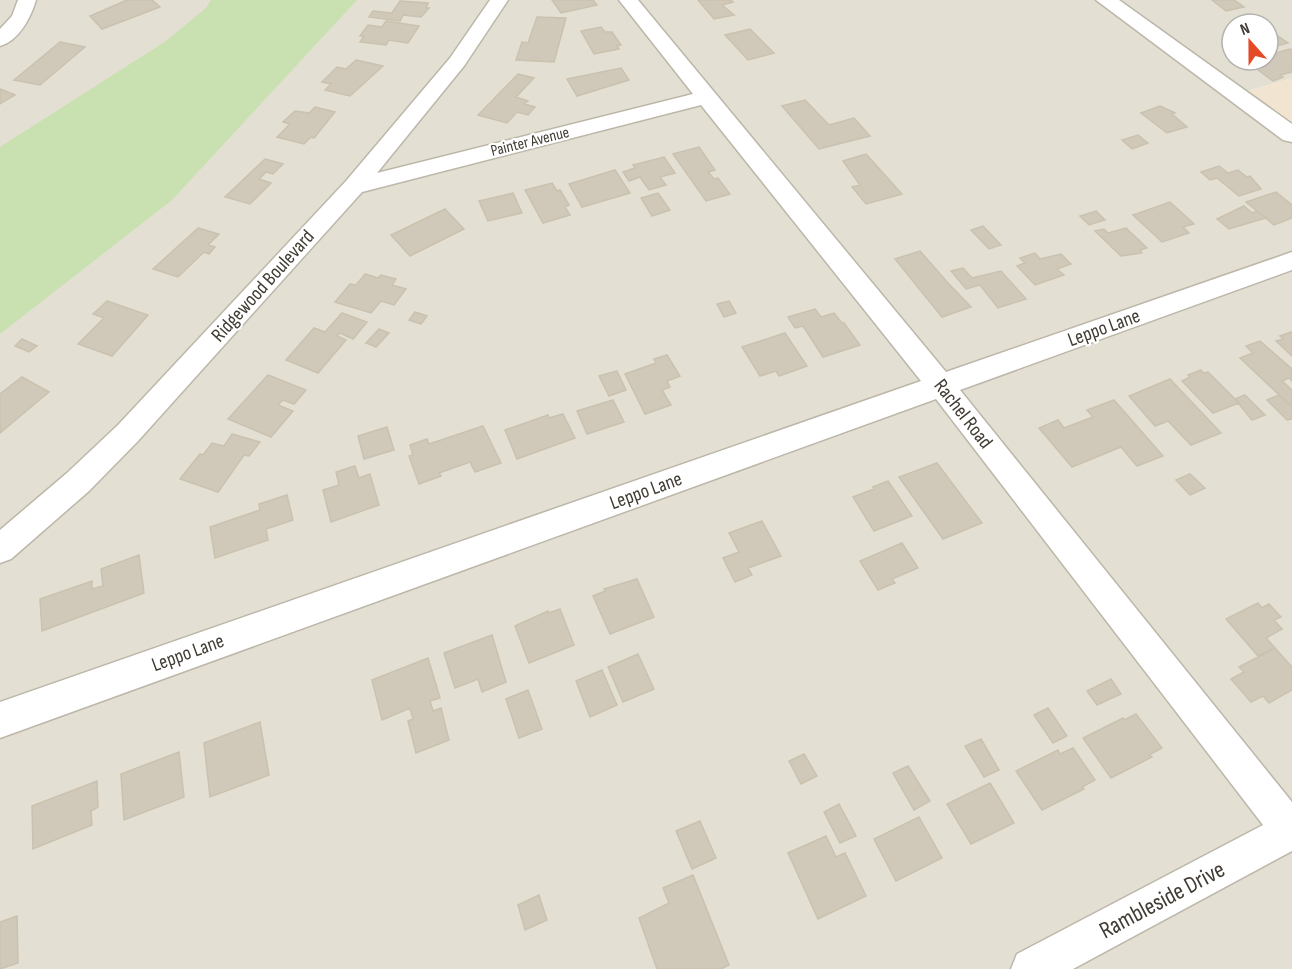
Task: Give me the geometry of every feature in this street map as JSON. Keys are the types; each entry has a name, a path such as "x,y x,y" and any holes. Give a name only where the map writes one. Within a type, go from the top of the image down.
{"street":[{"path":"0,40 21,18 27,0"},
{"name":"Ridgewood Boulevard","path":"0,549 78,482 128,432 354,186 457,62 499,0"},
{"name":"Rachel Road","path":"628,0 941,386 1292,831"},
{"path":"1106,0 1292,135"},
{"name":"Painter Avenue","path":"354,186 706,97"},
{"name":"Leppo Lane","path":"0,720 1292,261"},
{"name":"Rambleside Drive","path":"1032,969 1292,831"}],"shaded area":[{"path":"0,0 1292,0 1292,78 1233,95 1292,140 1292,969 0,969"},
{"path":"1292,78 1292,140 1232,96"}],"green space":[{"path":"211,0 357,0 172,200 0,334 0,147 166,41 206,8"}],"building":[{"path":"127,0 152,0 160,7 102,29 90,16"},
{"path":"552,0 593,0 597,5 561,13"},
{"path":"698,0 731,0 733,2 722,5 734,15 714,19"},
{"path":"1212,0 1234,0 1244,7 1226,11"},
{"path":"400,1 428,3 426,8 429,8 421,17 403,15 400,21 369,17 373,11 392,13"},
{"path":"537,17 566,18 554,62 516,60 522,42 528,43"},
{"path":"386,21 419,26 408,43 389,40 386,45 360,42 364,36 360,36 368,25 382,27"},
{"path":"601,27 605,32 612,32 621,45 617,46 619,49 594,54 581,31"},
{"path":"750,29 774,53 748,60 725,35"},
{"path":"1280,38 1288,43 1280,45"},
{"path":"60,42 85,47 40,85 14,80"},
{"path":"1292,50 1292,72 1280,75 1283,77 1273,81 1261,72 1280,72 1280,52"},
{"path":"356,60 383,66 350,96 325,90 331,84 322,82 337,67 346,69"},
{"path":"621,68 629,80 577,96 567,79"},
{"path":"518,74 534,78 516,97 528,101 524,104 535,107 528,115 517,112 507,123 478,115"},
{"path":"0,89 15,95 0,104"},
{"path":"805,100 829,125 854,118 870,136 819,149 782,106"},
{"path":"1160,106 1175,113 1172,114 1187,127 1167,133 1141,113"},
{"path":"315,107 335,112 314,138 311,137 304,144 277,137 290,124 283,122 295,111 309,113"},
{"path":"1138,135 1148,143 1132,149 1122,140"},
{"path":"699,147 715,170 708,172 714,179 718,178 730,194 706,201 673,154"},
{"path":"866,154 902,194 866,204 852,187 860,185 843,161"},
{"path":"664,157 675,173 660,177 666,185 649,190 640,177 629,181 623,172 635,168 633,165"},
{"path":"265,159 283,164 273,174 266,172 259,179 271,183 250,204 225,197"},
{"path":"1219,166 1228,173 1238,170 1247,177 1250,176 1261,189 1239,196 1217,178 1210,180 1201,172"},
{"path":"615,170 630,193 582,207 569,184"},
{"path":"552,183 557,191 560,190 569,205 565,207 570,215 543,223 525,190"},
{"path":"1276,192 1292,205 1292,218 1274,225 1246,202"},
{"path":"513,193 522,213 488,221 479,201"},
{"path":"658,193 670,210 652,216 641,198"},
{"path":"1170,202 1194,224 1183,227 1189,233 1162,242 1133,215"},
{"path":"1244,206 1252,213 1257,211 1266,218 1229,229 1217,219"},
{"path":"445,209 464,229 410,256 391,235"},
{"path":"1096,211 1105,220 1089,225 1080,216"},
{"path":"983,226 1001,245 989,249 971,230"},
{"path":"198,228 219,234 208,245 215,247 209,254 204,252 178,277 153,269"},
{"path":"1126,228 1147,248 1140,250 1142,253 1121,256 1095,231 1104,229 1108,233"},
{"path":"920,251 971,307 942,317 895,259"},
{"path":"1035,253 1040,259 1061,254 1071,264 1057,269 1064,275 1035,285 1017,266 1025,263 1020,258"},
{"path":"963,268 972,278 1001,271 1026,299 998,308 980,285 966,289 951,271"},
{"path":"365,274 378,278 381,275 396,279 392,285 406,289 394,305 381,301 371,313 335,302 350,284 356,285"},
{"path":"107,301 148,315 112,356 78,344 104,318 93,314"},
{"path":"729,301 736,313 724,317 717,304"},
{"path":"815,309 821,317 834,313 860,345 823,357 803,326 795,328 788,317"},
{"path":"415,312 427,316 421,324 409,320"},
{"path":"342,313 367,322 353,339 340,333 337,336 346,340 318,373 286,360 314,328 325,332"},
{"path":"379,329 389,333 376,347 366,343"},
{"path":"1291,332 1292,356 1276,341 1283,339 1280,336"},
{"path":"785,333 807,366 779,376 776,371 760,376 742,347"},
{"path":"22,339 37,346 29,352 15,346"},
{"path":"1260,341 1292,369 1292,381 1289,378 1282,381 1292,390 1292,407 1240,358 1253,353 1246,346"},
{"path":"667,355 680,376 667,381 670,387 662,390 671,405 645,414 625,374 656,363 654,359"},
{"path":"1201,370 1203,373 1208,372 1239,403 1213,413 1182,381 1190,377 1188,375"},
{"path":"617,371 626,390 609,396 599,376"},
{"path":"268,375 306,390 294,404 283,400 278,405 293,411 271,437 228,419"},
{"path":"22,377 49,392 0,433 0,394"},
{"path":"1170,379 1221,433 1191,445 1168,421 1155,426 1129,396"},
{"path":"1245,395 1265,415 1252,420 1235,399"},
{"path":"1279,395 1292,407 1292,419 1287,420 1267,400"},
{"path":"613,400 624,422 587,434 577,411"},
{"path":"1114,400 1163,456 1137,466 1121,447 1072,467 1039,428 1058,420 1064,428 1093,417 1087,410"},
{"path":"563,414 575,438 517,459 505,430 548,415 549,418"},
{"path":"483,426 501,463 475,472 470,462 439,473 441,476 419,484 409,456 413,455 410,445 427,439 429,444"},
{"path":"387,427 394,450 364,459 358,436"},
{"path":"232,434 260,442 249,456 244,455 218,492 180,479 212,443 224,446"},
{"path":"937,463 982,523 943,539 899,477"},
{"path":"355,466 359,478 370,474 379,505 331,522 323,490 339,485 336,472"},
{"path":"1190,474 1205,488 1190,495 1176,480"},
{"path":"888,481 912,516 874,531 853,497"},
{"path":"287,495 293,520 266,529 268,540 215,558 210,527 260,510 259,504"},
{"path":"762,521 781,556 748,568 752,575 735,582 723,558 739,552 729,533"},
{"path":"902,543 918,568 892,579 895,583 878,590 860,561"},
{"path":"139,555 144,593 42,631 40,599 92,581 92,589 103,586 101,569"},
{"path":"637,579 654,617 610,634 593,596 605,591 604,589"},
{"path":"1258,603 1262,608 1269,604 1281,617 1274,620 1282,629 1266,638 1275,648 1258,656 1226,619"},
{"path":"560,609 574,645 529,663 515,626 548,611 549,613"},
{"path":"492,635 506,682 482,692 478,679 455,688 444,653"},
{"path":"1275,648 1292,667 1292,690 1269,703 1263,696 1251,702 1231,679 1244,672 1239,667"},
{"path":"638,654 654,689 623,702 608,667"},
{"path":"428,658 440,698 430,701 433,711 441,708 449,740 416,753 408,721 413,719 410,708 382,720 372,680"},
{"path":"602,670 617,705 590,717 576,681"},
{"path":"1111,679 1121,694 1097,705 1087,691"},
{"path":"528,690 542,729 519,738 506,699"},
{"path":"1048,708 1067,736 1053,743 1034,715"},
{"path":"1136,714 1162,748 1149,755 1152,757 1111,778 1083,738"},
{"path":"260,722 269,775 210,797 204,743"},
{"path":"981,739 999,770 984,777 965,746"},
{"path":"1073,748 1095,780 1082,787 1084,789 1042,810 1016,771 1058,750 1060,754"},
{"path":"179,752 184,797 124,820 121,774"},
{"path":"804,754 817,776 801,784 789,761"},
{"path":"908,766 930,801 914,810 893,773"},
{"path":"97,781 98,807 91,811 92,825 33,849 32,806"},
{"path":"990,783 1014,823 971,844 947,804"},
{"path":"839,804 856,836 840,843 824,812"},
{"path":"919,817 942,858 896,881 874,839"},
{"path":"700,821 716,858 692,869 676,831"},
{"path":"826,836 836,857 845,853 866,896 818,919 788,853"},
{"path":"693,875 729,965 721,969 657,969 639,918 669,903 663,888"},
{"path":"539,895 547,920 525,930 518,905"},
{"path":"17,916 18,963 0,969 0,922"}]}
